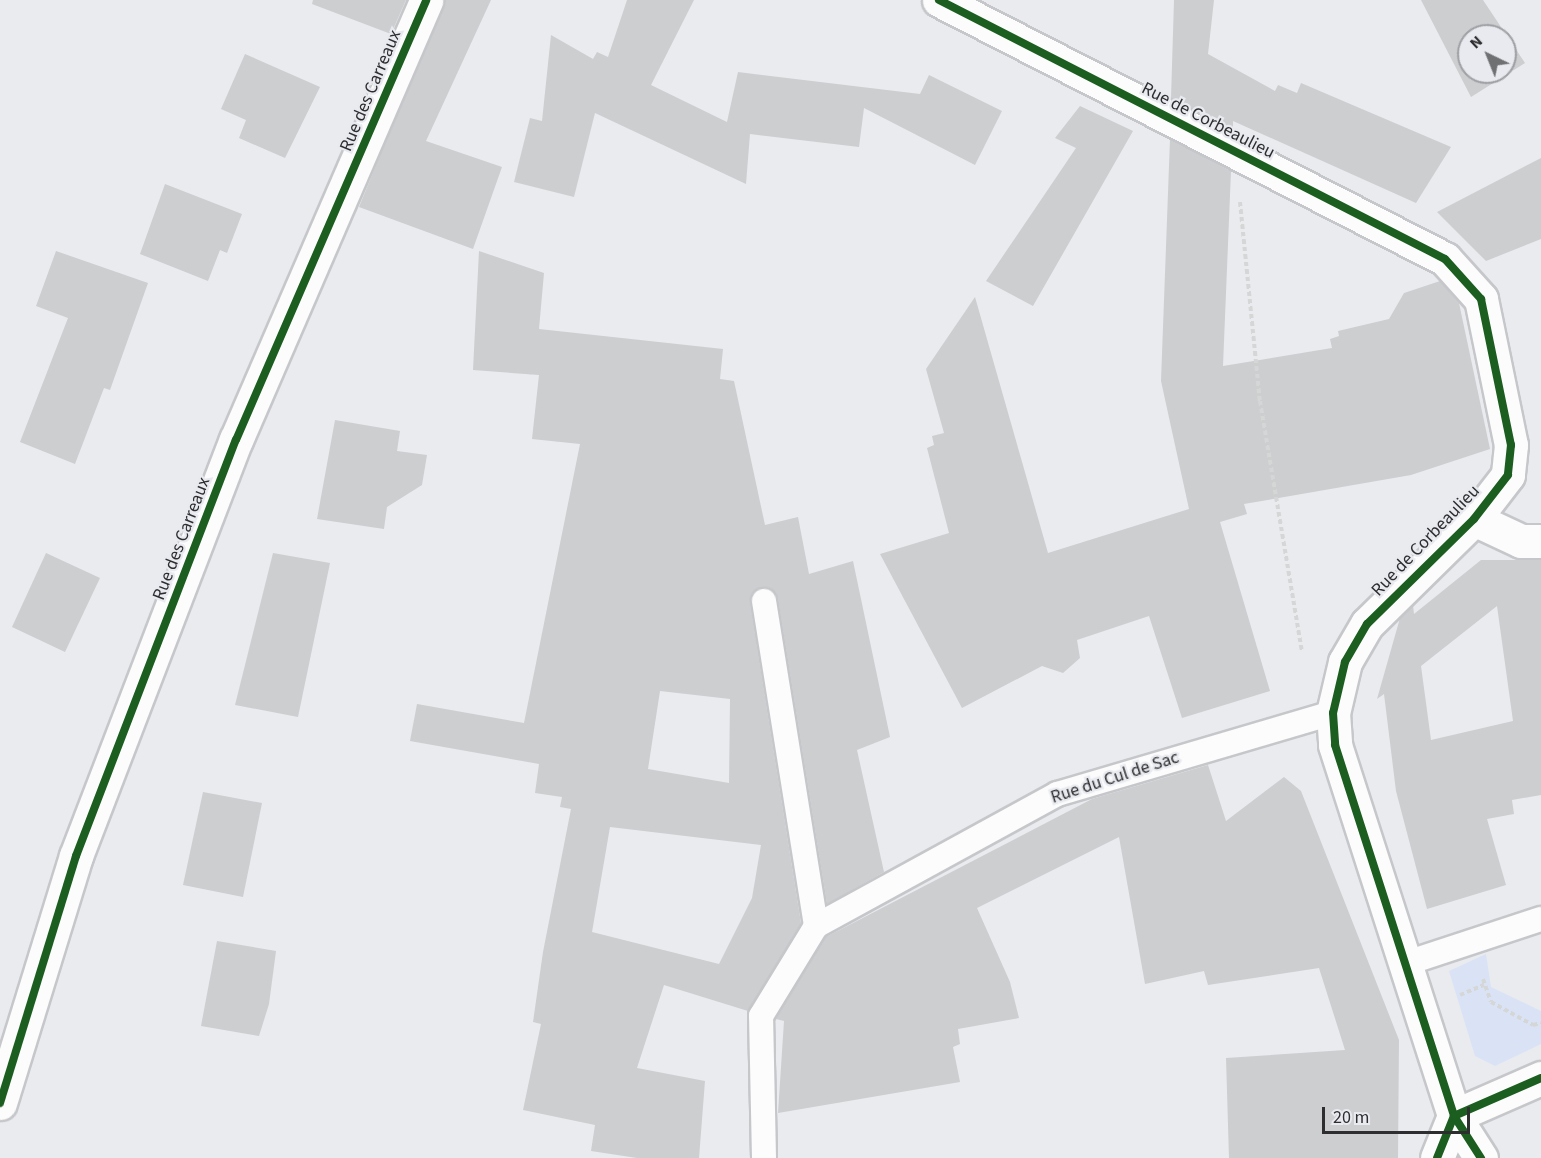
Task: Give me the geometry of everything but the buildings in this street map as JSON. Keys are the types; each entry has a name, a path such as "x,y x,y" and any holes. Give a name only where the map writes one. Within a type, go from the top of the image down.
{"street":[{"name":"Rue des Carreaux","path":"0,1103 76,856 236,440 426,0"},
{"name":"Rue de Corbeaulieu","path":"939,0 1445,259 1481,299 1511,445 1508,475 1474,519 1367,624 1345,662 1336,702 1335,745 1407,963 1454,1116 1481,1158"},
{"path":"1474,519 1521,541 1541,542"},
{"path":"1437,1158 1454,1116 1541,1078"}],"lane":[{"path":"764,602 816,926"},
{"name":"Rue du Cul de Sac","path":"764,1158 761,1016 816,926 1057,794 1336,702"},
{"path":"1407,963 1541,919"}],"path":[{"path":"1242,210 1260,401 1303,662 1336,702"},
{"path":"1471,943 1491,1002 1533,1025 1541,1023"}],"shaded area":[{"path":"1486,954 1491,987 1541,1011 1541,1044 1495,1066 1475,1056 1449,971"}],"cycle path":[{"path":"0,1103 76,856 236,440 426,0"},
{"path":"939,0 1445,259 1481,299 1511,445 1508,475 1474,519 1367,624 1345,662 1333,713 1335,745 1454,1116 1481,1158"},
{"path":"1437,1158 1454,1116 1541,1078"}]}
